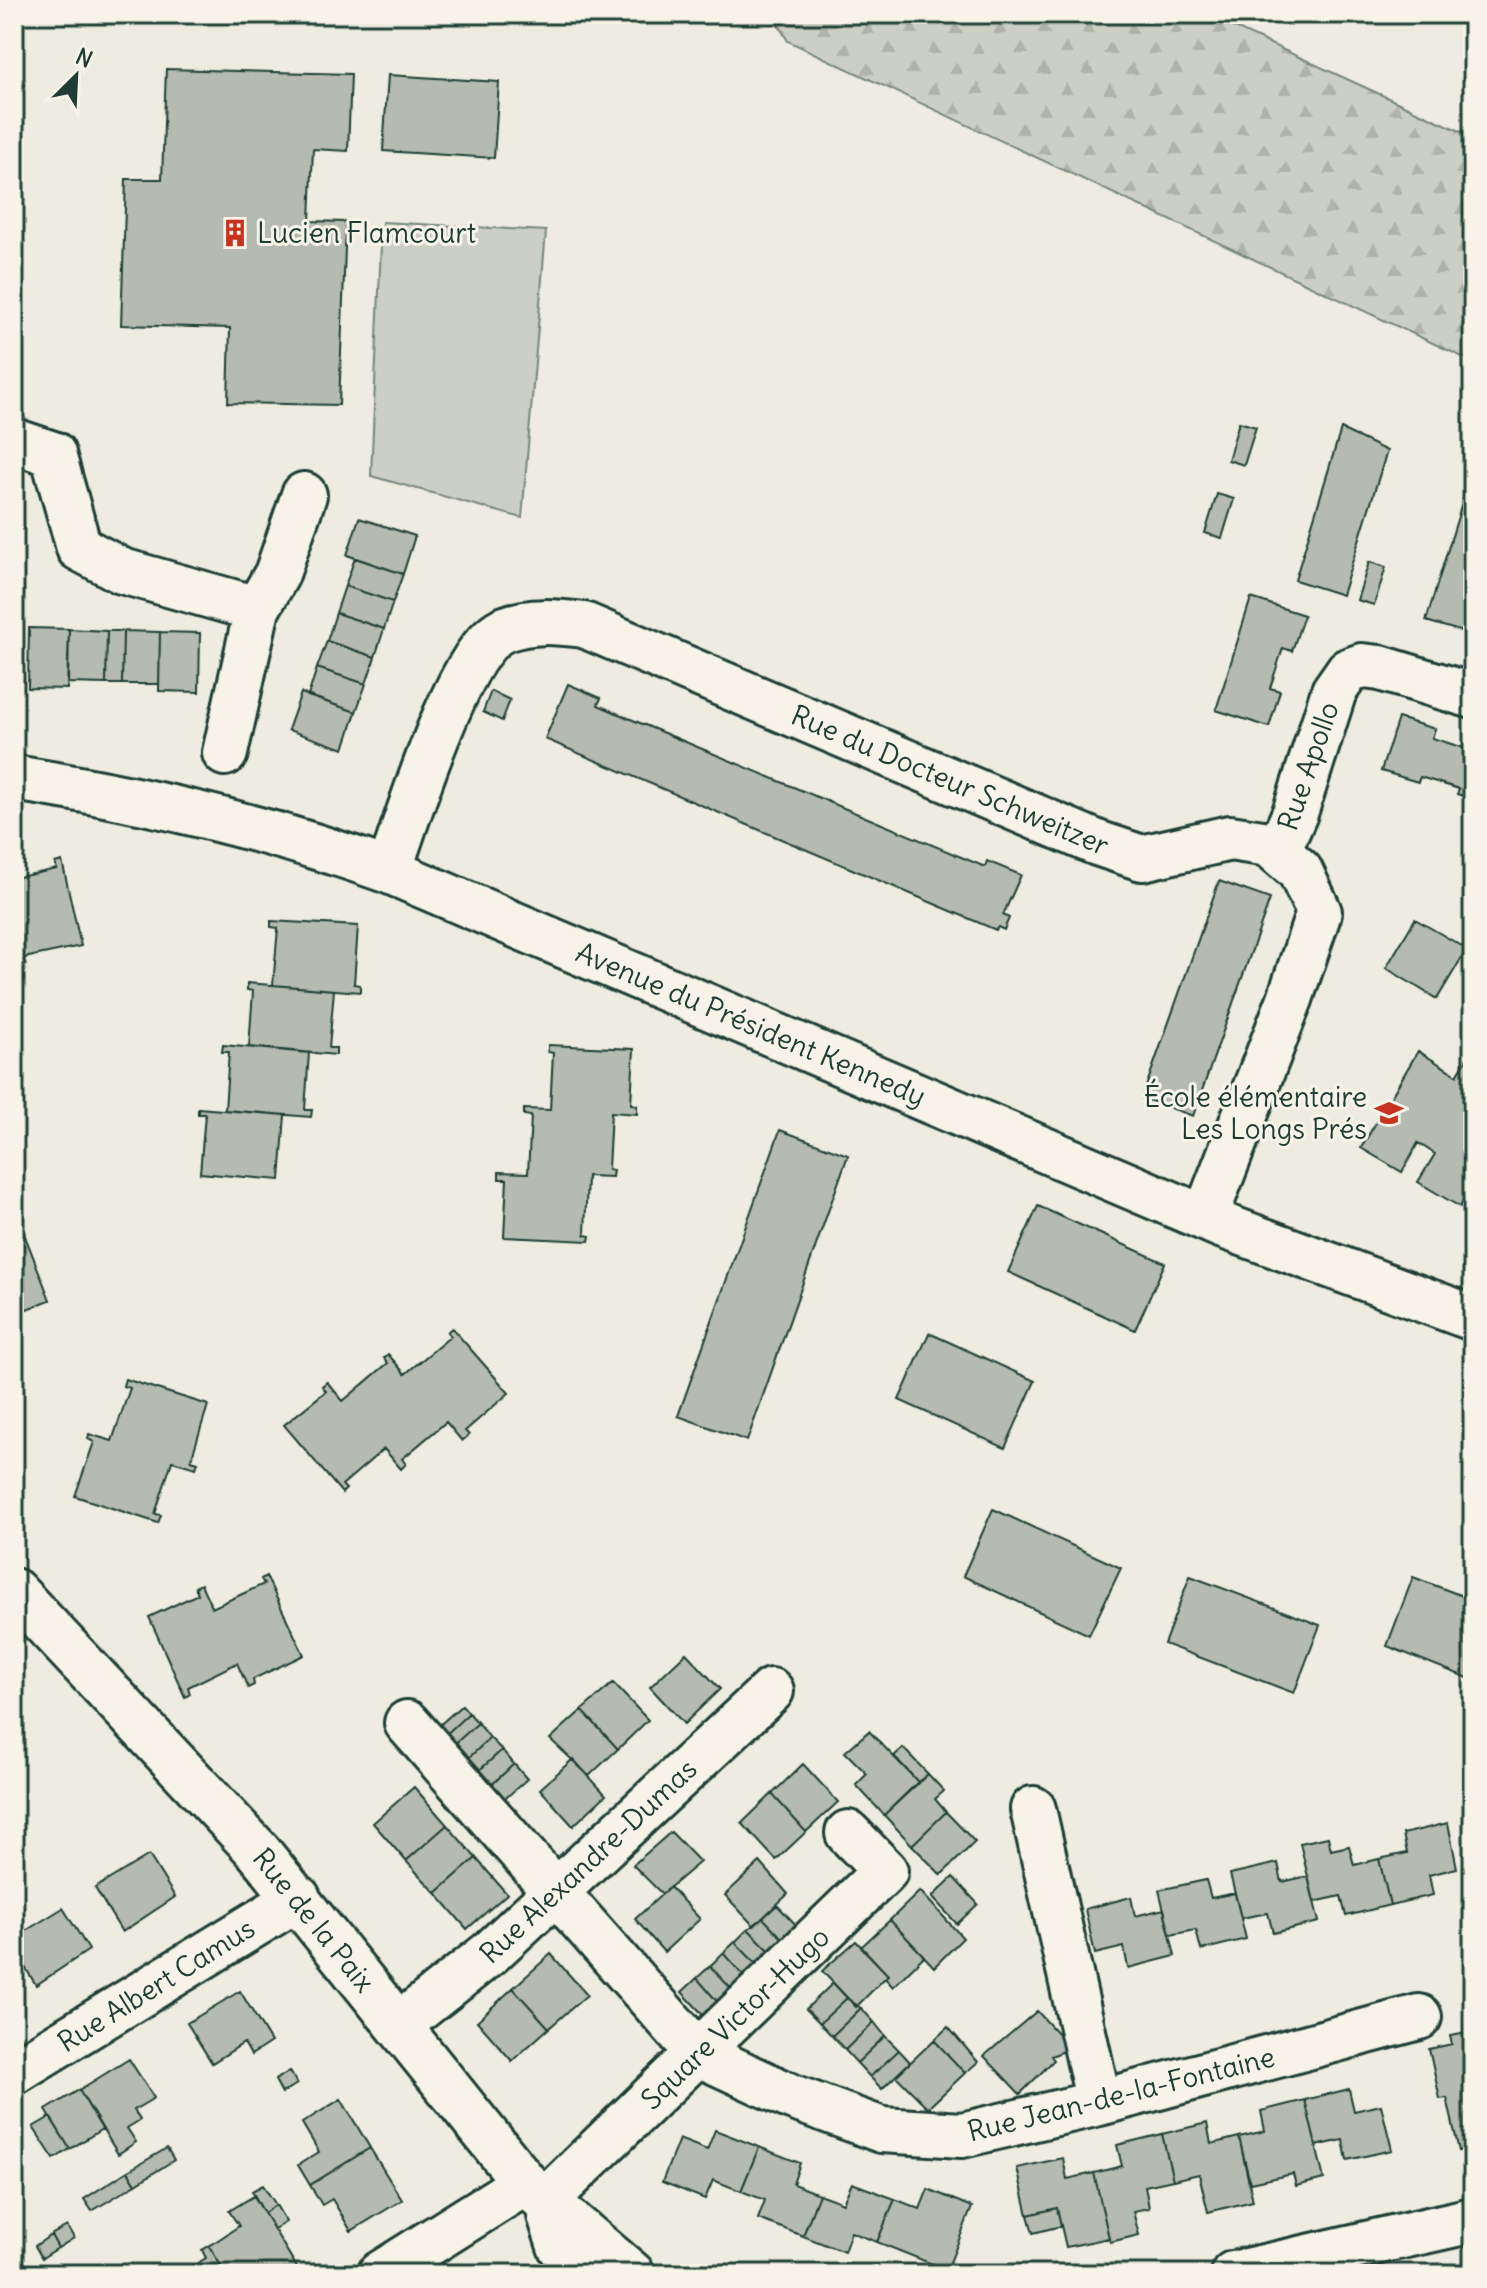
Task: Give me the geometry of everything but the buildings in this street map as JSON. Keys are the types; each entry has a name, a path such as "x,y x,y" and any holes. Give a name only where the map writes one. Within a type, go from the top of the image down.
{"street":[{"path":"14,441 53,454 79,548 122,571 257,609"},
{"path":"225,753 257,609 277,574 304,495"},
{"name":"Rue du Docteur Schweitzer","path":"389,871 441,727 469,665 501,630 540,621 584,625 1097,843 1142,858 1230,838 1269,844 1278,851"},
{"name":"Rue Apollo","path":"1278,851 1295,813 1334,691 1348,671 1362,666 1380,668 1473,696"},
{"name":"Avenue du Président Kennedy","path":"14,778 119,794 224,819 294,837 389,871 1205,1218 1473,1318"},
{"path":"1205,1218 1290,999 1319,912 1300,871 1278,851"},
{"name":"Rue de la Paix","path":"14,1591 258,1851 298,1898 450,2094 535,2192 560,2246 579,2274"},
{"name":"Rue Alexandre-Dumas","path":"399,2025 490,1953 771,1691"},
{"name":"Rue Jean-de-la-Fontaine","path":"407,1723 699,2054 792,2097 882,2130 962,2135 1099,2103 1419,2017"},
{"path":"1033,1809 1099,2103"},
{"name":"Square Victor-Hugo","path":"380,2274 535,2192 699,2054 885,1871 848,1833"},
{"name":"Rue Albert Camus","path":"14,2072 298,1898"},
{"path":"535,2192 632,2274"},
{"path":"1233,2274 1473,2220"}],"green space":[{"path":"772,14 1205,14 1473,137 1473,362 788,41"},
{"path":"382,222 546,231 522,518 371,476"}],"place":[{"name":"Lucien Flamcourt","path":"235,233"},
{"name":"École élémentaire Les Longs Prés","path":"1389,1113"}]}
